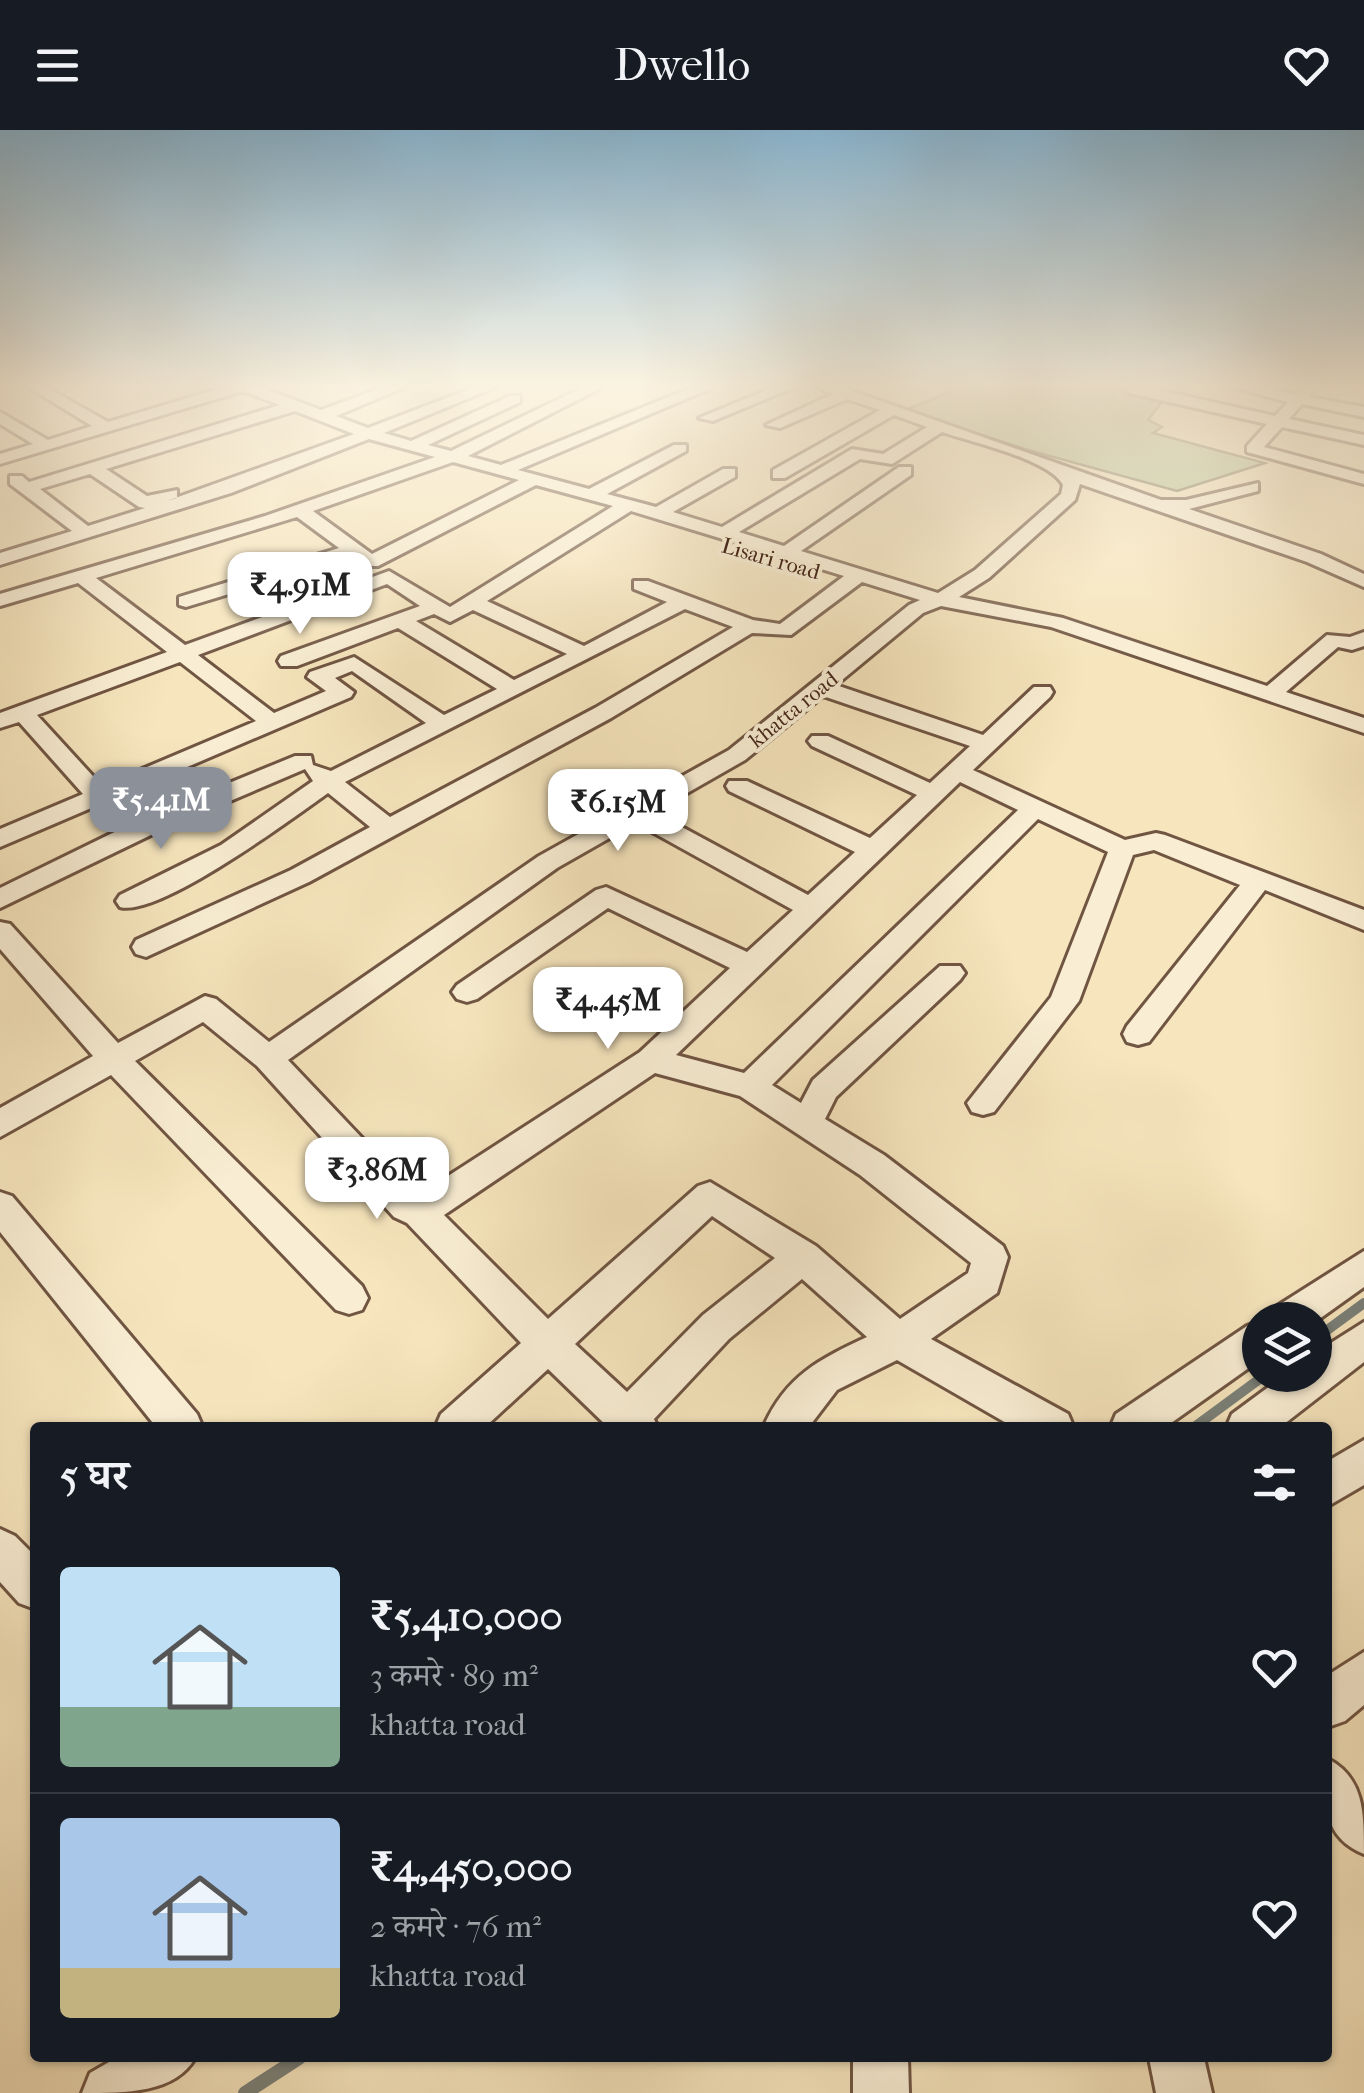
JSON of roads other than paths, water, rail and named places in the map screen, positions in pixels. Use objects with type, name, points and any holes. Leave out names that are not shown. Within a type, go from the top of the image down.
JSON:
[{"type":"street","points":[[13,479],[88,534]]},
{"type":"street","points":[[26,488],[57,479]]},
{"type":"street","points":[[108,479],[145,503],[212,482]]},
{"type":"street","points":[[0,559],[252,479]]},
{"type":"street","points":[[0,600],[299,510],[388,479]]},
{"type":"street","name":"Lisari road","points":[[527,479],[622,509],[658,513],[855,577]]},
{"type":"street","name":"Lisari road","points":[[529,479],[855,577],[1056,622],[1364,726]]},
{"type":"street","points":[[591,496],[623,479]]},
{"type":"street","points":[[658,513],[719,479]]},
{"type":"street","points":[[723,534],[816,479]]},
{"type":"street","points":[[784,554],[894,479]]},
{"type":"street","name":"khatta road","points":[[268,1058],[548,862],[737,755],[932,597],[985,576],[1069,496],[1072,485],[1069,479]]},
{"type":"street","points":[[1084,479],[1314,558],[1364,582]]},
{"type":"street","points":[[371,562],[532,480]]},
{"type":"street","points":[[1154,501],[1186,504],[1252,487]]},
{"type":"street","points":[[299,510],[389,577],[450,616],[622,509]]},
{"type":"street","points":[[0,533],[28,551]]},
{"type":"street","points":[[186,601],[354,550]]},
{"type":"street","points":[[82,576],[272,722]]},
{"type":"street","points":[[98,796],[11,717],[389,577]]},
{"type":"street","points":[[641,585],[749,626],[784,631],[855,577]]},
{"type":"street","points":[[130,902],[230,851],[329,781],[684,601]]},
{"type":"street","points":[[471,602],[527,624],[584,654]]},
{"type":"street","points":[[289,660],[435,606]]},
{"type":"street","points":[[398,620],[514,690]]},
{"type":"street","points":[[146,947],[300,876],[602,713],[749,626]]},
{"type":"street","points":[[1271,694],[1334,640],[1352,644],[1364,638]]},
{"type":"street","points":[[0,838],[343,692],[318,676],[354,663],[444,725]]},
{"type":"street","points":[[818,686],[987,744]]},
{"type":"street","points":[[419,1213],[651,1060],[1042,692]]},
{"type":"street","points":[[820,741],[934,794]]},
{"type":"street","points":[[0,899],[297,756],[387,828]]},
{"type":"street","points":[[957,772],[1122,849],[1156,841],[1257,882]]},
{"type":"street","points":[[738,786],[873,850]]},
{"type":"street","points":[[750,1087],[1034,808]]},
{"type":"street","points":[[635,812],[810,908]]},
{"type":"street","points":[[983,1103],[1064,1001],[1122,849]]},
{"type":"street","points":[[1138,1034],[1260,878],[1364,921]]},
{"type":"street","points":[[467,992],[606,896],[750,966]]},
{"type":"street","points":[[0,931],[114,1059],[349,1298]]},
{"type":"street","points":[[806,1125],[824,1089],[950,974]]},
{"type":"street","points":[[0,1124],[205,1007],[268,1058],[406,1207],[419,1213],[548,1344],[632,1422]]},
{"type":"street","points":[[651,1060],[750,1087],[872,1165],[990,1257],[984,1282],[898,1341],[823,1377],[789,1422]]},
{"type":"street","points":[[462,1422],[710,1196],[803,1256],[898,1341],[1043,1422]]},
{"type":"street","points":[[0,1206],[178,1422]]},
{"type":"street","points":[[634,1422],[716,1327],[803,1256]]},
{"type":"street","points":[[1313,1302],[1364,1267]]},
{"type":"street","points":[[1254,1422],[1364,1340]]},
{"type":"street","points":[[1139,1422],[1242,1350]]},
{"type":"street","points":[[1332,1483],[1364,1460]]},
{"type":"street","points":[[0,1551],[30,1582]]},
{"type":"street","points":[[1332,1701],[1364,1674]]},
{"type":"street","points":[[1332,1788],[1364,1828]]},
{"type":"street","points":[[110,2093],[160,2062]]},
{"type":"street","points":[[881,2062],[881,2093]]},
{"type":"street","points":[[1178,2062],[1184,2093]]},
{"type":"waterway","points":[[1332,1327],[1364,1303]]},
{"type":"waterway","points":[[1201,1422],[1242,1392]]},
{"type":"waterway","points":[[245,2093],[293,2062]]}]
